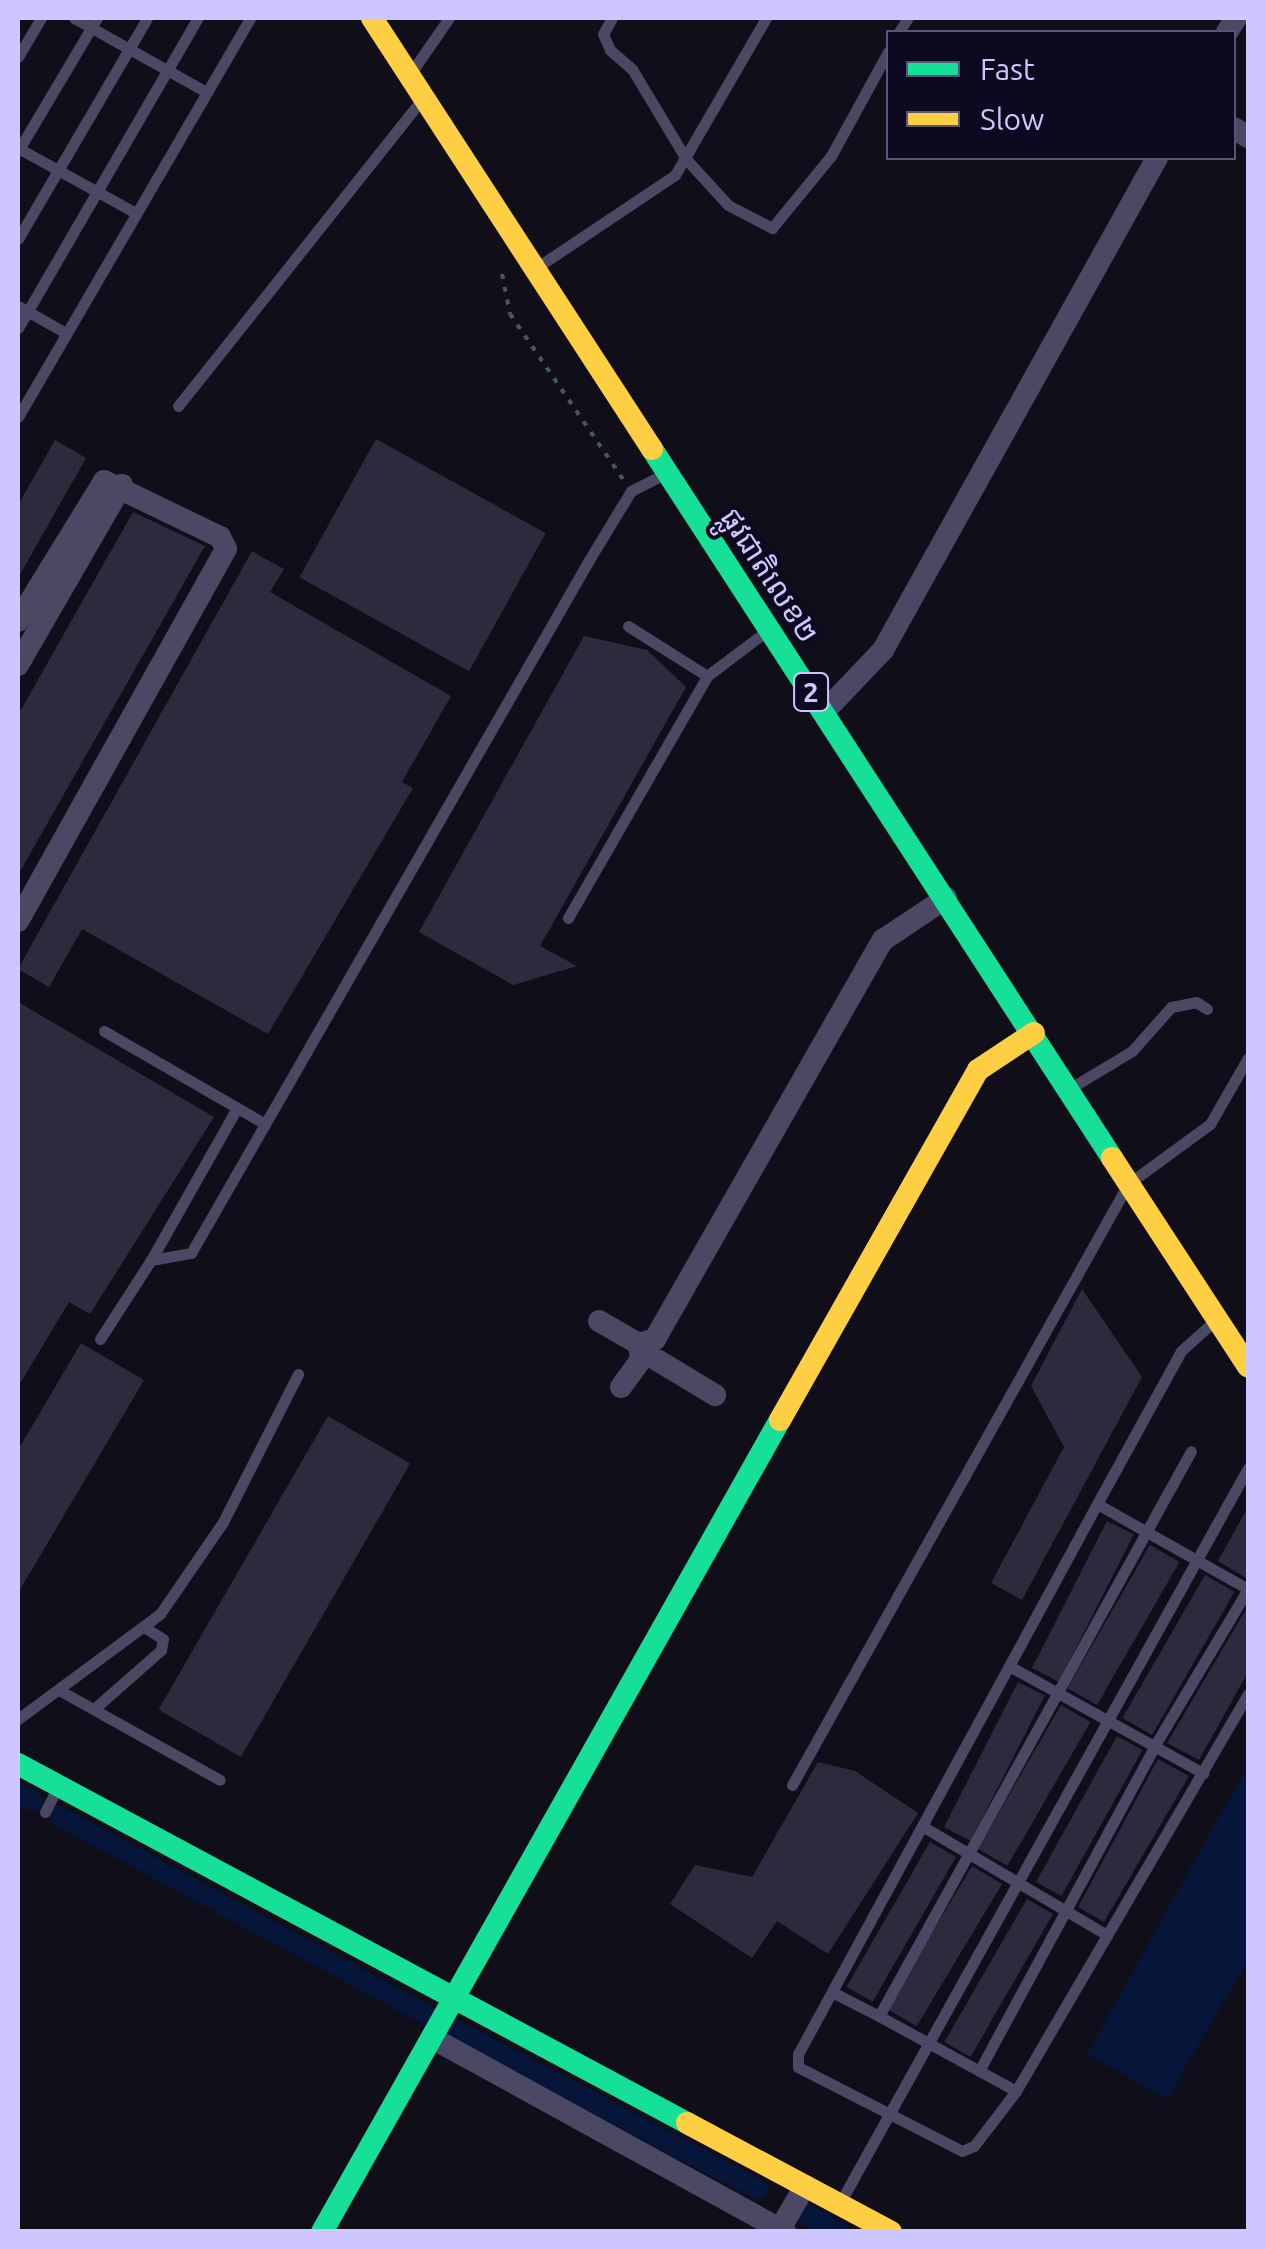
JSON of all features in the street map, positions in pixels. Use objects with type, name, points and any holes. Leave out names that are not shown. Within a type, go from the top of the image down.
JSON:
[{"type":"main road","name":"ផ្លូវជាតិលេខ២","points":[[372,18],[1248,1367]]},
{"type":"main road","points":[[322,2232],[978,1070],[1034,1033]]},
{"type":"main road","points":[[18,1764],[890,2232]]},
{"type":"street","points":[[824,712],[882,650],[1156,160]]},
{"type":"street","points":[[18,622],[93,492],[104,481],[122,485],[220,537],[223,564],[18,921]]},
{"type":"street","points":[[18,665],[122,485]]},
{"type":"street","points":[[620,1386],[648,1350],[883,940],[946,898]]},
{"type":"street","points":[[599,1321],[715,1395]]},
{"type":"street","points":[[434,2039],[783,2230],[805,2186]]},
{"type":"lane","points":[[18,57],[41,18]]},
{"type":"lane","points":[[74,18],[94,22],[128,48],[203,90]]},
{"type":"lane","points":[[18,238],[147,18]]},
{"type":"lane","points":[[18,328],[22,308],[97,191],[198,18]]},
{"type":"lane","points":[[18,418],[203,90],[250,18]]},
{"type":"lane","points":[[408,76],[449,18]]},
{"type":"lane","points":[[612,18],[603,34],[610,50],[632,69],[686,159],[728,205],[772,228],[832,156],[886,56]]},
{"type":"lane","points":[[534,270],[676,175],[766,18]]},
{"type":"lane","points":[[94,22],[18,149],[134,212]]},
{"type":"lane","points":[[178,406],[423,99]]},
{"type":"lane","points":[[22,308],[66,332]]},
{"type":"lane","points":[[151,1260],[191,1253],[631,491],[667,472]]},
{"type":"lane","points":[[628,626],[706,676]]},
{"type":"lane","points":[[568,918],[706,676],[770,629]]},
{"type":"lane","points":[[1070,1088],[1132,1050],[1171,1007],[1196,1002],[1207,1009]]},
{"type":"lane","points":[[104,1031],[266,1124]]},
{"type":"lane","points":[[792,1785],[1128,1184],[1210,1124],[1248,1058]]},
{"type":"lane","points":[[100,1340],[151,1260],[237,1108]]},
{"type":"lane","points":[[1218,1319],[1180,1351],[798,2054],[798,2068],[962,2152],[974,2146],[1016,2091],[1248,1694]]},
{"type":"lane","points":[[18,1719],[147,1630],[223,1522],[298,1374]]},
{"type":"lane","points":[[879,2016],[1191,1451]]},
{"type":"lane","points":[[838,2204],[1192,1558],[1248,1468]]},
{"type":"lane","points":[[979,2071],[1155,1745],[1248,1589],[1097,1504]]},
{"type":"lane","points":[[95,1708],[161,1650],[163,1639],[147,1630]]},
{"type":"lane","points":[[1009,1666],[1202,1773]]},
{"type":"lane","points":[[59,1690],[220,1780]]},
{"type":"lane","points":[[44,1812],[58,1786]]},
{"type":"lane","points":[[922,1826],[1107,1935]]},
{"type":"lane","points":[[832,1992],[1016,2091]]},
{"type":"path","points":[[501,268],[510,314],[631,491]]},
{"type":"water","points":[[1248,1765],[1248,1960],[1167,2099],[1087,2054]]},
{"type":"building","points":[[376,439],[546,533],[469,671],[299,577]]},
{"type":"building","points":[[55,440],[86,458],[18,578],[18,505]]},
{"type":"building","points":[[133,512],[205,546],[18,875],[18,715]]},
{"type":"building","points":[[252,551],[284,569],[270,592],[451,696],[402,782],[413,788],[268,1034],[82,929],[49,987],[18,969]]},
{"type":"building","points":[[584,636],[647,650],[686,687],[540,946],[577,966],[513,985],[419,932]]},
{"type":"building","points":[[18,1002],[214,1117],[90,1314],[69,1302],[18,1387]]},
{"type":"building","points":[[1082,1289],[1142,1377],[1022,1600],[991,1583],[1064,1447],[1031,1386]]},
{"type":"building","points":[[81,1343],[144,1380],[18,1593],[18,1450]]},
{"type":"building","points":[[328,1416],[410,1464],[241,1757],[158,1710]]},
{"type":"building","points":[[1248,1507],[1248,1579],[1218,1561]]},
{"type":"building","points":[[1107,1521],[1134,1535],[1059,1682],[1032,1668]]},
{"type":"building","points":[[1150,1545],[1179,1562],[1097,1705],[1068,1688]]},
{"type":"building","points":[[1205,1575],[1234,1592],[1152,1735],[1122,1718]]},
{"type":"building","points":[[1248,1606],[1248,1672],[1199,1760],[1167,1743]]},
{"type":"building","points":[[1018,1682],[1045,1696],[971,1841],[944,1827]]},
{"type":"building","points":[[1061,1705],[1090,1722],[1007,1866],[978,1849]]},
{"type":"building","points":[[1117,1736],[1142,1750],[1061,1896],[1036,1882]]},
{"type":"building","points":[[1158,1759],[1189,1776],[1104,1922],[1078,1907]]},
{"type":"building","points":[[818,1762],[855,1771],[918,1813],[828,1954],[777,1921],[752,1958],[670,1904],[695,1865],[752,1877]]},
{"type":"building","points":[[930,1842],[956,1857],[872,2002],[846,1987]]},
{"type":"building","points":[[972,1866],[1002,1884],[917,2026],[887,2008]]},
{"type":"building","points":[[1027,1899],[1053,1914],[970,2057],[945,2042]]},
{"type":"waterway","points":[[18,1793],[33,1801]]},
{"type":"waterway","points":[[59,1816],[429,2016]]},
{"type":"waterway","points":[[456,2030],[758,2189]]},
{"type":"waterway","points":[[806,2214],[839,2232]]},
{"type":"traffic: fast","points":[[652,449],[1112,1158]]},
{"type":"traffic: fast","points":[[322,2232],[780,1420]]},
{"type":"traffic: fast","points":[[18,1764],[687,2123]]},
{"type":"traffic: slow","points":[[372,18],[652,449]]},
{"type":"traffic: slow","points":[[780,1420],[978,1070],[1034,1033]]},
{"type":"traffic: slow","points":[[1112,1158],[1248,1367]]},
{"type":"traffic: slow","points":[[687,2123],[891,2232]]}]
